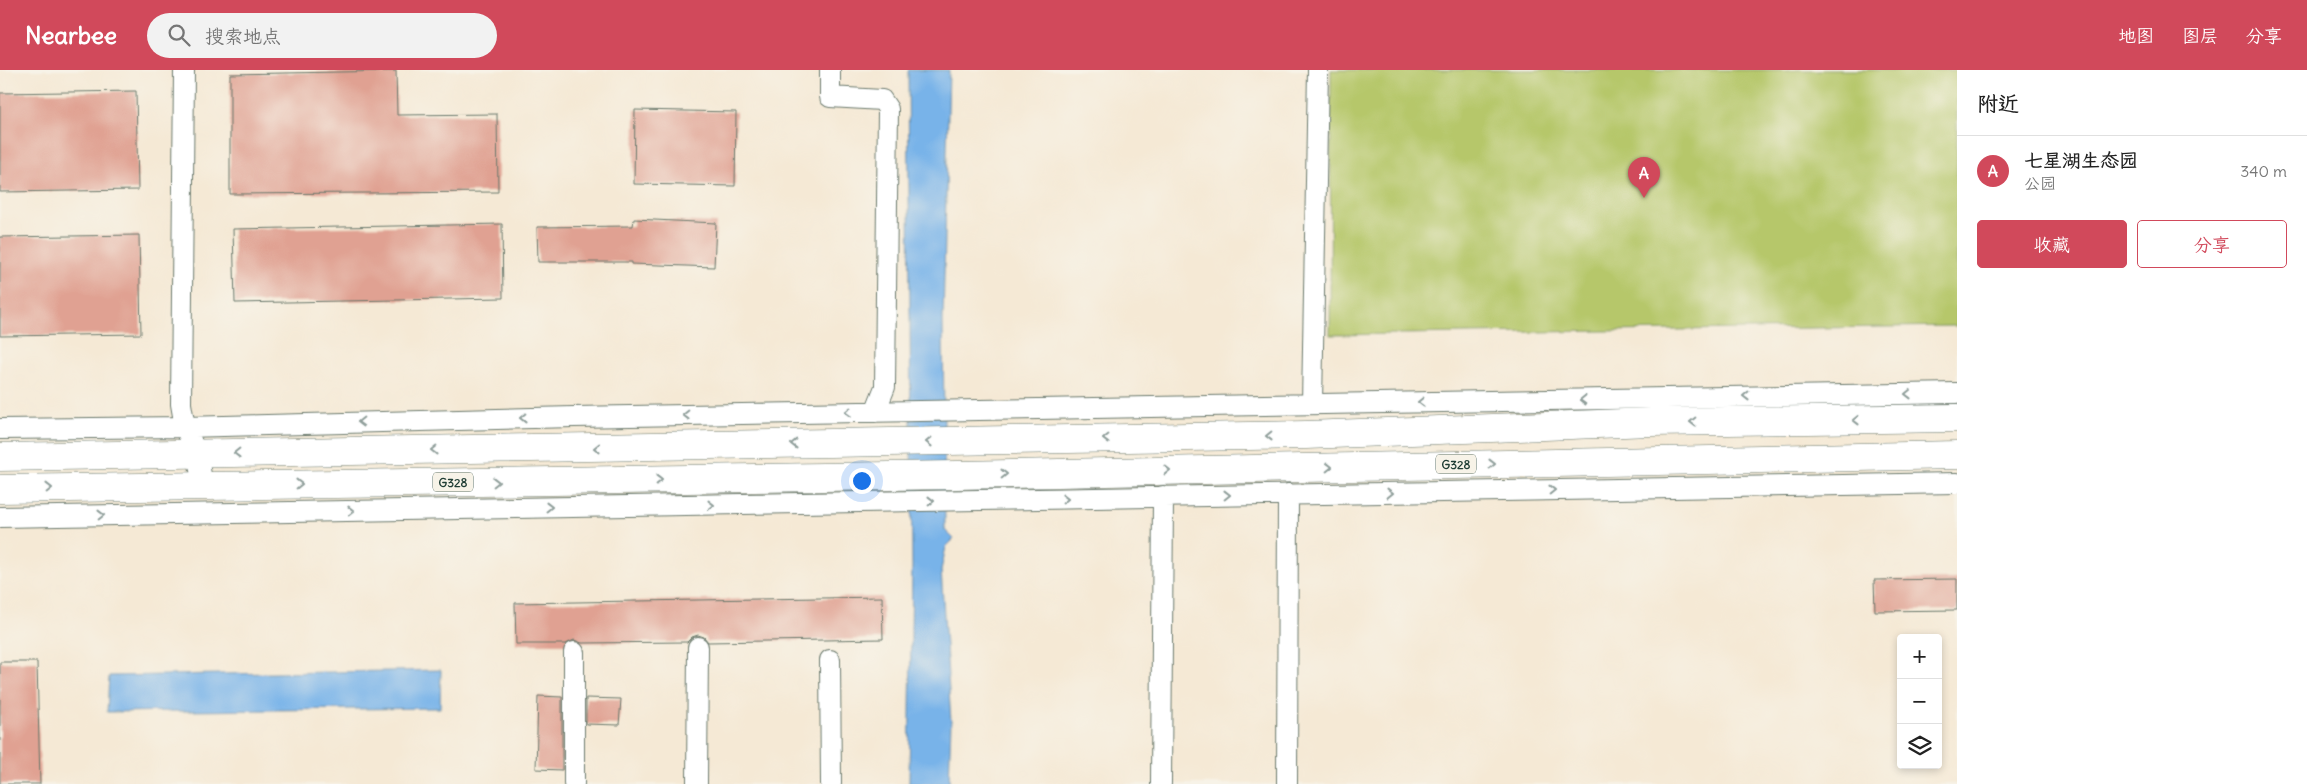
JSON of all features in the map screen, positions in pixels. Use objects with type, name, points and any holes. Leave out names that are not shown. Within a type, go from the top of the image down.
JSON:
[{"type":"highway","points":[[0,457],[1306,435],[1651,422],[1957,418]]},
{"type":"highway","name":"G328","points":[[0,489],[956,475],[1957,454]]},
{"type":"street","points":[[184,70],[181,404],[185,427],[197,454],[202,485]]},
{"type":"street","points":[[830,70],[830,97],[882,100],[888,109],[885,387],[875,412]]},
{"type":"street","points":[[1312,404],[1318,70]]},
{"type":"street","points":[[0,429],[1957,393]]},
{"type":"street","points":[[0,517],[1957,483]]},
{"type":"street","points":[[272,484],[272,512]]},
{"type":"street","points":[[1287,784],[1288,494]]},
{"type":"street","points":[[1161,784],[1163,496]]},
{"type":"street","points":[[697,784],[698,647]]},
{"type":"street","points":[[574,652],[574,784]]},
{"type":"street","points":[[830,660],[831,784]]},
{"type":"green space","points":[[1331,70],[1957,70],[1957,326],[1330,335]]},
{"type":"water","points":[[908,70],[949,70],[943,320],[945,530],[954,539],[946,547],[941,570],[951,721],[949,784],[909,784],[912,565]]},
{"type":"water","points":[[441,670],[440,708],[107,712],[109,676]]},
{"type":"building","points":[[396,71],[397,115],[497,114],[498,192],[230,194],[230,74]]},
{"type":"building","points":[[136,91],[138,190],[0,192],[0,93]]},
{"type":"building","points":[[635,110],[736,112],[735,186],[634,184]]},
{"type":"building","points":[[634,219],[716,223],[714,267],[632,264],[632,262],[538,262],[537,227],[633,226]]},
{"type":"building","points":[[502,224],[503,298],[235,303],[233,229]]},
{"type":"building","points":[[139,235],[141,334],[0,336],[0,237]]},
{"type":"building","points":[[1957,579],[1957,610],[1875,611],[1874,580]]},
{"type":"building","points":[[882,597],[883,639],[708,642],[704,637],[698,635],[692,637],[687,642],[582,643],[574,640],[566,644],[516,644],[515,603]]},
{"type":"building","points":[[0,662],[37,662],[40,784],[0,784]]},
{"type":"building","points":[[538,696],[562,697],[562,770],[536,769]]},
{"type":"building","points":[[586,698],[621,699],[619,725],[586,724]]},
{"type":"place","name":"七星湖生态园","points":[[1644,198]]}]
